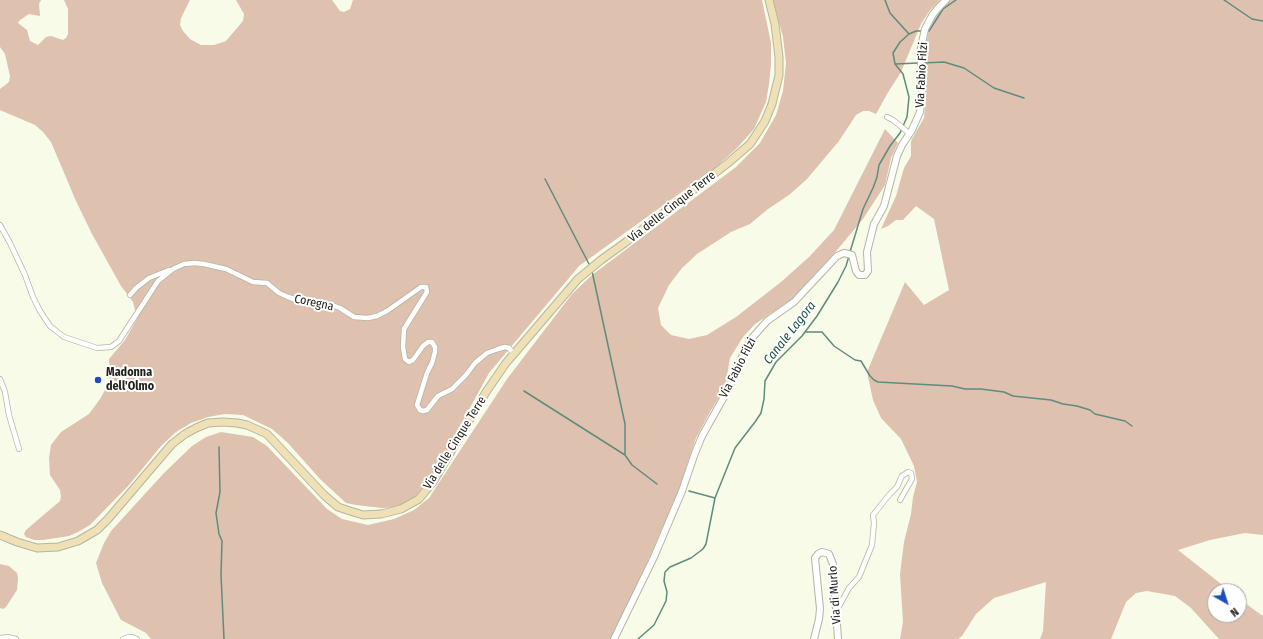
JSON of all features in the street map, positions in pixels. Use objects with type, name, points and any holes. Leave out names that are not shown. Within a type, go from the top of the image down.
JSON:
[{"type":"main road","name":"Via delle Cinque Terre","points":[[0,535],[37,548],[58,547],[78,541],[97,530],[108,519],[172,444],[185,434],[208,423],[237,423],[247,425],[267,434],[324,495],[338,507],[356,513],[372,515],[401,509],[419,499],[433,482],[486,392],[513,353],[578,280],[728,163],[750,144],[765,121],[772,104],[779,76],[779,57],[775,24],[769,0]]},
{"type":"street","name":"Via Fabio Filzi","points":[[614,639],[654,557],[682,491],[702,436],[729,388],[745,350],[752,338],[767,321],[794,302],[820,275],[831,261],[840,254],[852,255],[858,274],[861,276],[868,272],[867,252],[874,224],[884,206],[897,156],[907,132],[919,116],[921,108],[923,83],[920,52],[925,29],[933,14],[946,0]]},
{"type":"street","points":[[887,117],[907,132]]},
{"type":"street","name":"Coregna","points":[[0,225],[25,275],[33,297],[50,326],[64,337],[98,348],[111,347],[119,341],[158,281],[173,269],[184,264],[194,263],[214,266],[253,282],[269,283],[280,293],[288,297],[297,300],[329,304],[340,308],[354,317],[368,318],[377,316],[387,311],[421,287],[425,287],[427,292],[404,330],[403,347],[405,359],[410,362],[428,342],[432,342],[435,347],[434,357],[427,374],[418,406],[420,410],[423,411],[426,410],[438,396],[452,389],[466,375],[475,362],[487,353],[506,347],[513,353]]},
{"type":"street","points":[[130,295],[136,288],[149,278],[173,269]]},
{"type":"street","points":[[0,379],[5,392],[9,415],[19,449]]},
{"type":"street","points":[[836,612],[849,588],[859,577],[872,545],[874,523],[873,515],[897,487],[902,476],[908,472],[912,473],[912,479],[900,500]]},
{"type":"street","name":"Via di Murlo","points":[[814,639],[820,609],[815,558],[822,552],[827,553],[832,560],[838,639]]},
{"type":"street","points":[[123,639],[132,636],[137,639]]},
{"type":"street","points":[[0,638],[16,639]]},
{"type":"shaded area","points":[[0,0],[41,0],[39,4],[40,16],[29,14],[18,23],[27,30],[30,41],[38,45],[46,37],[51,36],[63,40],[66,38],[68,34],[68,9],[64,0],[190,0],[181,18],[180,25],[183,31],[190,39],[201,45],[214,45],[226,41],[243,21],[244,14],[236,0],[332,0],[340,11],[344,12],[350,9],[353,0],[762,0],[771,43],[771,65],[766,102],[754,129],[738,147],[715,168],[579,266],[489,373],[433,475],[416,496],[407,503],[394,507],[382,508],[346,503],[320,479],[288,443],[272,429],[243,415],[225,414],[208,417],[191,423],[176,432],[161,446],[129,485],[90,525],[69,536],[34,540],[26,537],[24,534],[26,530],[60,501],[61,497],[60,490],[50,475],[49,458],[51,445],[61,432],[89,414],[100,399],[109,383],[109,359],[125,340],[137,319],[133,302],[121,286],[92,234],[51,142],[35,125],[0,110],[0,89],[9,82],[10,76],[5,54],[0,47]]},
{"type":"shaded area","points":[[773,0],[940,0],[930,10],[921,24],[901,72],[876,114],[869,111],[863,111],[856,115],[839,141],[807,179],[789,195],[768,209],[750,224],[731,232],[697,254],[682,268],[669,285],[658,308],[661,325],[671,335],[689,339],[707,335],[736,317],[781,282],[809,257],[834,230],[885,129],[898,143],[891,158],[885,185],[863,219],[791,300],[755,324],[743,337],[730,358],[725,387],[696,438],[677,494],[615,632],[610,639],[151,639],[146,633],[121,620],[102,583],[96,563],[104,543],[111,531],[164,473],[192,446],[206,437],[221,432],[253,437],[267,446],[327,509],[342,519],[368,525],[394,519],[414,510],[429,498],[507,379],[572,294],[592,275],[736,167],[760,143],[776,115],[783,91],[786,63],[783,37]]},
{"type":"shaded area","points":[[951,0],[1263,0],[1263,535],[1245,533],[1210,540],[1178,550],[1220,583],[1207,583],[1207,623],[1247,623],[1247,604],[1263,616],[1263,639],[1219,639],[1191,608],[1175,596],[1147,591],[1136,593],[1126,602],[1111,639],[1040,639],[1043,631],[1046,582],[994,598],[976,614],[962,636],[958,639],[900,639],[903,622],[900,574],[904,542],[917,482],[914,466],[901,439],[881,418],[873,400],[867,372],[905,282],[924,305],[949,290],[934,219],[916,206],[903,220],[896,220],[881,229],[896,196],[904,168],[911,156],[911,141],[924,118],[927,80],[925,56],[928,32],[943,7]]},
{"type":"shaded area","points":[[0,564],[9,566],[17,573],[18,578],[17,590],[6,607],[3,609],[0,608]]},
{"type":"waterway","points":[[885,0],[890,13],[909,34]]},
{"type":"waterway","name":"Canale Lagora","points":[[927,31],[929,31],[943,9],[956,0]]},
{"type":"waterway","points":[[1224,0],[1252,19],[1263,21]]},
{"type":"waterway","name":"Canale Lagora","points":[[850,252],[863,209],[877,177],[879,165],[890,146],[900,133],[907,117],[909,97],[903,74],[895,64],[893,53],[900,42],[909,34],[916,31],[923,31]]},
{"type":"waterway","points":[[922,63],[944,62],[964,68],[994,88],[1024,98]]},
{"type":"waterway","points":[[895,64],[918,63]]},
{"type":"waterway","points":[[545,179],[589,264]]},
{"type":"waterway","name":"Canale Lagora","points":[[638,639],[654,625],[666,601],[667,592],[664,581],[665,572],[670,567],[691,558],[703,549],[706,544],[715,498],[735,448],[761,413],[764,399],[765,381],[776,362],[802,336],[817,316],[838,282],[849,256]]},
{"type":"waterway","points":[[592,271],[625,424],[625,455]]},
{"type":"waterway","points":[[805,332],[822,332],[834,346],[855,360],[861,361],[870,376],[878,382],[981,389],[1004,392],[1013,396],[1051,400],[1090,410],[1095,414],[1125,421],[1132,426]]},
{"type":"waterway","points":[[524,391],[625,455],[632,465],[657,484]]},
{"type":"waterway","points":[[219,447],[220,492],[216,513],[219,534],[222,541],[221,575],[224,639]]},
{"type":"waterway","points":[[689,491],[715,498]]},
{"type":"place","name":"Madonna dell'Olmo","points":[[98,380]]}]
